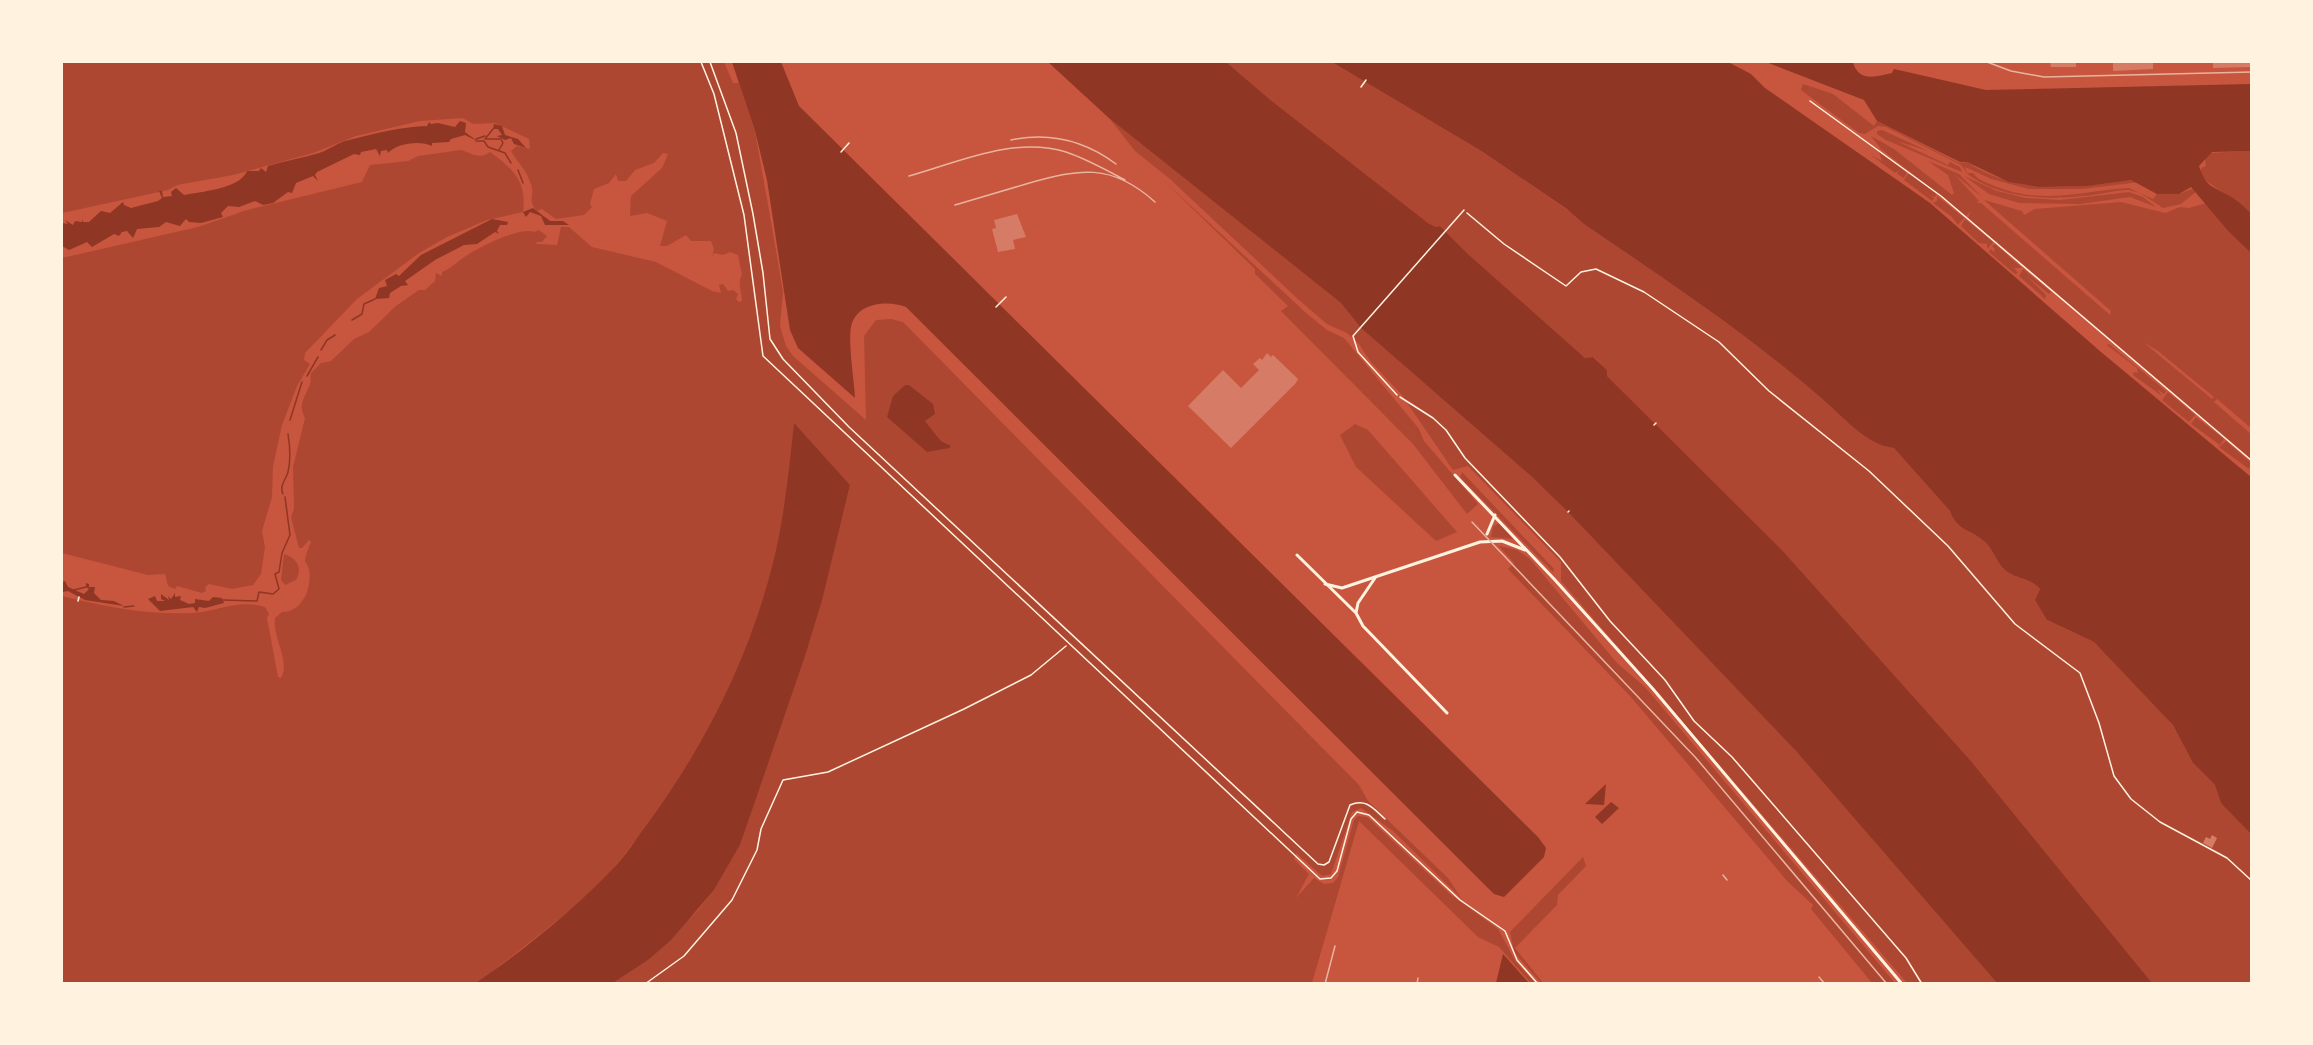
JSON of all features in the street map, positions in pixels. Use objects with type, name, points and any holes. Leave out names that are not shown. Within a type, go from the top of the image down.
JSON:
[{"type":"street","points":[[1455,475],[1495,515],[1653,689],[1902,984]]},
{"type":"street","points":[[1487,534],[1495,515]]},
{"type":"street","points":[[1324,584],[1342,588],[1480,542],[1494,541],[1514,544],[1529,552]]},
{"type":"street","points":[[1297,555],[1356,613],[1363,626],[1447,713]]},
{"type":"street","points":[[1356,613],[1358,603],[1376,577]]},
{"type":"lane","points":[[701,62],[714,94],[744,215],[763,356],[1320,879],[1331,878],[1337,871],[1351,819],[1357,812],[1362,811],[1388,832],[1460,900],[1505,931],[1517,960],[1538,984]]},
{"type":"lane","points":[[1809,101],[1941,196],[2252,461]]},
{"type":"lane","points":[[1397,395],[1358,352],[1353,336],[1464,210]]},
{"type":"lane","points":[[1487,534],[1494,541]]},
{"type":"path","points":[[710,62],[736,133],[764,273],[770,339],[776,351],[849,427],[1318,864],[1324,866]]},
{"type":"path","points":[[1361,87],[1366,80]]},
{"type":"path","points":[[841,152],[849,143]]},
{"type":"path","points":[[1464,210],[1504,244],[1566,286],[1581,272],[1596,269],[1644,292],[1719,342],[1769,391],[1869,471],[1922,519],[2016,624],[2080,673],[2099,723],[2114,776],[2131,799],[2160,822],[2228,858],[2252,881]]},
{"type":"path","points":[[996,308],[1006,297]]},
{"type":"path","points":[[1397,395],[1433,418],[1446,430],[1465,458],[1560,557],[1610,621],[1665,680],[1694,720],[1732,758],[1906,957],[1922,984]]},
{"type":"path","points":[[78,601],[79,597]]},
{"type":"path","points":[[645,984],[684,956],[732,900],[757,850],[765,819],[783,780],[828,772],[964,709],[1031,675],[1069,643]]},
{"type":"shaded area","points":[[62,62],[724,62],[733,83],[739,83],[755,132],[783,292],[780,326],[786,346],[793,356],[866,420],[864,336],[876,320],[891,319],[903,322],[1359,785],[1368,801],[1448,878],[1461,898],[1393,831],[1361,808],[1352,812],[1331,874],[1322,876],[1296,853],[1294,859],[1309,874],[1296,898],[1314,878],[1324,884],[1333,883],[1338,877],[1354,820],[1358,816],[1367,817],[1450,894],[1498,929],[1516,962],[1535,983],[1531,983],[1499,947],[1478,937],[1359,821],[1312,983],[613,983],[648,960],[698,910],[714,890],[740,845],[823,597],[850,485],[794,424],[784,509],[768,581],[738,667],[697,749],[647,826],[605,877],[555,922],[476,984],[62,983],[62,596],[110,607],[160,613],[203,612],[245,604],[265,607],[269,614],[267,618],[278,677],[281,678],[284,665],[276,633],[275,618],[282,612],[296,608],[301,603],[309,584],[309,569],[305,560],[311,542],[309,540],[302,548],[299,548],[291,517],[294,509],[293,467],[305,418],[302,408],[303,400],[310,384],[311,373],[321,363],[331,361],[354,339],[369,332],[396,306],[419,290],[425,290],[435,281],[436,273],[442,276],[442,272],[466,256],[502,238],[520,232],[539,230],[547,236],[542,242],[536,242],[537,244],[557,245],[561,227],[569,227],[592,247],[656,262],[712,291],[721,293],[719,285],[723,284],[728,291],[733,290],[738,294],[736,299],[739,302],[742,301],[740,284],[742,275],[738,255],[730,252],[723,255],[714,253],[712,257],[714,249],[711,241],[691,241],[686,235],[667,246],[660,246],[667,221],[647,213],[630,216],[631,196],[662,168],[668,154],[663,153],[654,163],[635,170],[626,181],[618,181],[616,174],[609,183],[594,189],[590,204],[592,207],[584,215],[556,219],[542,209],[537,211],[534,207],[529,178],[511,151],[517,146],[530,149],[529,139],[495,123],[473,124],[463,118],[420,121],[356,136],[313,153],[233,175],[177,185],[168,190],[62,213]],"holes":[[[905,385],[920,396],[925,421],[941,441],[951,446],[887,417]]]},
{"type":"shaded area","points":[[732,62],[781,62],[799,106],[1538,837],[1546,848],[1544,857],[1504,897],[1494,894],[906,307],[891,304],[874,305],[859,312],[854,319],[850,342],[855,398],[798,348],[790,330],[767,180],[755,131]]},
{"type":"shaded area","points":[[1048,62],[1226,62],[1273,102],[1428,223],[1436,227],[1440,226],[1469,255],[1585,358],[1593,357],[1607,370],[1607,376],[1782,550],[1970,760],[2152,983],[1997,983],[1796,751],[1531,476],[1361,328],[1341,303],[1110,119]]},
{"type":"shaded area","points":[[1226,62],[1332,62],[1483,152],[1735,324],[1735,327],[1886,447],[1894,448],[1950,511],[1953,518],[1988,546],[2006,571],[2033,583],[2040,589],[2035,600],[2048,621],[2094,642],[2161,711],[2173,725],[2193,763],[2215,785],[2222,803],[2251,834],[2251,983],[2152,983],[1970,760],[1782,550],[1607,376],[1607,370],[1594,357],[1585,358],[1469,255],[1440,226],[1436,227],[1428,223],[1273,102]]},
{"type":"shaded area","points":[[1332,62],[1728,62],[1751,74],[1765,88],[1930,203],[2101,352],[2251,477],[2251,834],[2221,803],[2215,785],[2193,763],[2173,725],[2094,642],[2047,620],[2035,600],[2040,589],[2033,583],[2006,571],[1980,538],[1956,522],[1950,511],[1894,448],[1866,437],[1798,378],[1739,332],[1584,224],[1567,209],[1483,152]]},
{"type":"shaded area","points":[[1766,62],[1853,62],[1859,73],[1868,77],[1892,73],[1894,69],[1986,90],[2251,84],[2251,151],[2212,152],[2199,166],[2204,178],[2212,187],[2234,199],[2251,213],[2251,253],[2229,232],[2191,187],[2179,194],[2157,194],[2131,180],[2087,186],[2040,187],[2009,182],[1967,162],[1960,162],[1877,121],[1864,100]]},
{"type":"shaded area","points":[[1803,84],[1833,94],[1874,126],[1877,121],[1959,163],[1967,162],[1999,178],[2015,183],[2067,187],[2126,180],[2140,182],[2082,189],[2029,189],[1991,179],[1965,167],[1967,173],[1961,165],[1886,127],[1878,126],[1865,134],[1859,133],[1801,90]]},
{"type":"shaded area","points":[[1110,119],[1341,303],[1361,328],[1531,476],[1568,512],[1796,751],[1997,983],[1907,983],[1561,581],[1561,562],[1468,466],[1453,470],[1401,394],[1370,361],[1359,344],[1347,333],[1327,324],[1299,300],[1170,179],[1135,151]]},
{"type":"shaded area","points":[[460,121],[466,123],[465,132],[477,141],[465,135],[451,139],[449,142],[432,143],[432,146],[421,143],[403,145],[388,153],[387,150],[381,151],[380,156],[376,149],[361,152],[360,155],[354,154],[317,172],[315,175],[318,181],[313,176],[296,183],[292,193],[288,192],[273,203],[263,205],[255,201],[239,207],[228,206],[221,213],[223,217],[201,223],[189,222],[186,219],[180,226],[166,222],[159,227],[137,229],[133,238],[127,231],[122,232],[119,236],[114,234],[92,247],[87,242],[69,250],[62,246],[62,223],[68,224],[65,220],[73,225],[75,221],[82,222],[82,219],[83,222],[89,222],[101,211],[110,213],[123,202],[131,208],[158,201],[162,198],[159,191],[162,191],[163,197],[172,196],[171,192],[176,188],[184,195],[218,189],[236,182],[247,171],[259,171],[261,168],[266,172],[268,166],[319,153],[345,141],[388,131],[427,126],[429,122],[455,127]]},
{"type":"shaded area","points":[[494,124],[502,126],[505,135],[518,139],[526,148],[514,144],[511,138],[505,140],[497,136],[502,135],[498,129],[493,129]]},
{"type":"shaded area","points":[[1882,130],[1928,151],[1897,141],[1901,143],[1948,165],[1950,162],[1960,167],[1962,172],[1886,140],[1877,134],[1877,131]]},
{"type":"shaded area","points":[[1871,136],[1894,149],[1952,195],[1954,193],[1948,175],[1928,161],[1959,174],[1982,197],[1954,174],[1979,201],[1977,203],[1981,203],[2110,315],[2111,311],[1984,200],[2022,211],[2024,215],[2035,209],[2121,202],[2165,213],[2180,207],[2189,208],[2207,203],[2229,232],[2251,253],[2251,428],[2217,399],[2214,402],[2251,434],[2251,459],[1968,218],[1971,211],[1966,216],[1881,149]],"holes":[[[2143,342],[2158,351],[2214,397],[2212,399]]]},
{"type":"shaded area","points":[[461,150],[479,156],[490,152],[512,170],[523,192],[523,212],[487,220],[447,237],[419,253],[357,299],[305,353],[304,360],[310,364],[297,386],[282,425],[273,466],[272,497],[262,531],[265,547],[261,574],[253,585],[232,589],[209,584],[205,587],[206,591],[202,593],[177,586],[175,589],[168,586],[165,574],[148,575],[62,553],[62,258],[198,227],[247,210],[362,182],[370,165],[408,161],[418,156]]},
{"type":"shaded area","points":[[2250,151],[2251,213],[2201,177],[2201,168],[2206,166],[2205,158],[2210,153]]},
{"type":"shaded area","points":[[1879,152],[1907,172],[1904,178],[1897,174],[1899,171],[1895,173],[1871,155],[1882,161]]},
{"type":"shaded area","points":[[1909,173],[1936,194],[1935,197],[1930,195],[1934,198],[1932,201],[1904,180]]},
{"type":"shaded area","points":[[1967,173],[1973,173],[1992,185],[2027,195],[2060,196],[2129,188],[2140,193],[2123,190],[2054,198],[2024,196],[1982,183]]},
{"type":"shaded area","points":[[1964,176],[1997,191],[2026,198],[2060,200],[2129,192],[2143,197],[2156,207],[2130,197],[2080,204],[2019,203],[1989,194]]},
{"type":"shaded area","points":[[1161,178],[1306,313],[1327,330],[1344,338],[1419,429],[1424,441],[1478,504],[1467,514],[1413,444],[1281,311],[1288,306],[1255,274],[1255,269]]},
{"type":"shaded area","points":[[2192,189],[2196,192],[2181,204],[2163,208],[2140,193],[2153,199],[2157,194],[2179,194]]},
{"type":"shaded area","points":[[1937,196],[1964,218],[1958,225],[1952,217],[1933,203],[1937,201]]},
{"type":"shaded area","points":[[533,208],[550,221],[563,221],[569,225],[545,225],[541,216],[530,212],[526,217],[523,212]]},
{"type":"shaded area","points":[[492,219],[508,222],[507,225],[500,225],[497,231],[499,234],[495,232],[477,244],[464,245],[435,260],[405,281],[408,285],[401,286],[390,293],[389,298],[375,299],[379,288],[387,286],[385,280],[396,274],[399,276],[421,255]]},
{"type":"shaded area","points":[[1965,219],[1993,242],[1987,249],[1987,244],[1979,243],[1961,226]]},
{"type":"shaded area","points":[[1995,244],[2022,268],[2014,268],[2018,273],[2015,274],[1989,252],[1990,249],[1994,252],[1995,249],[1992,246]]},
{"type":"shaded area","points":[[2023,269],[2051,292],[2049,294],[2027,276],[2046,295],[2045,299],[2019,276]]},
{"type":"shaded area","points":[[2109,344],[2166,391],[2164,394],[2157,389],[2162,396],[2133,375],[2134,372],[2138,373],[2137,368],[2107,345]]},
{"type":"shaded area","points":[[905,385],[909,385],[933,404],[935,414],[925,421],[941,441],[951,446],[949,448],[927,452],[887,417],[893,396]]},
{"type":"shaded area","points":[[2168,392],[2195,415],[2189,422],[2162,400]]},
{"type":"shaded area","points":[[2196,417],[2224,439],[2220,445],[2191,424]]},
{"type":"shaded area","points":[[794,423],[850,485],[823,597],[805,656],[740,845],[714,890],[671,940],[648,960],[613,983],[476,983],[550,927],[603,879],[630,848],[692,757],[729,687],[745,650],[770,574],[786,494]]},
{"type":"shaded area","points":[[1355,424],[1368,430],[1457,532],[1436,541],[1356,467],[1340,435]]},
{"type":"shaded area","points":[[2226,441],[2251,463],[2249,469],[2219,447]]},
{"type":"shaded area","points":[[1462,472],[1554,569],[1553,572],[1460,477]]},
{"type":"shaded area","points":[[1499,523],[1513,539],[1491,537],[1493,527]]},
{"type":"shaded area","points":[[1499,546],[1517,550],[1530,559],[1617,663],[1645,687],[1895,983],[1872,983],[1811,909],[1813,905],[1788,882],[1630,696],[1508,569],[1514,563]]},
{"type":"shaded area","points":[[284,554],[295,561],[299,568],[296,580],[285,585],[281,580]]},
{"type":"shaded area","points":[[65,581],[68,587],[84,594],[89,589],[86,583],[89,584],[89,587],[95,587],[94,593],[101,600],[114,601],[124,606],[85,600],[68,591],[62,592],[62,582]]},
{"type":"shaded area","points":[[175,593],[175,597],[181,596],[180,600],[189,604],[195,603],[195,599],[209,601],[213,597],[222,598],[224,603],[205,608],[199,607],[197,612],[193,607],[160,611],[148,599],[155,596],[157,601],[165,601],[161,599],[161,594],[169,600],[168,596],[171,599]]},
{"type":"shaded area","points":[[1606,784],[1604,805],[1585,804]]},
{"type":"shaded area","points":[[1611,802],[1619,808],[1602,824],[1595,817]]},
{"type":"shaded area","points":[[1583,857],[1586,866],[1558,895],[1557,905],[1515,948],[1543,983],[1541,983],[1514,952],[1510,932]]},
{"type":"shaded area","points":[[1503,954],[1529,983],[1496,983]]},
{"type":"building","points":[[2050,62],[2076,62],[2076,67],[2051,67]]},
{"type":"building","points":[[2113,62],[2153,62],[2153,69],[2113,71]]},
{"type":"building","points":[[2213,62],[2252,62],[2252,67],[2213,68]]},
{"type":"building","points":[[1017,214],[1026,237],[1013,240],[1015,249],[998,252],[992,229],[996,228],[994,220]]},
{"type":"building","points":[[1267,353],[1271,357],[1273,355],[1298,379],[1231,448],[1188,406],[1223,370],[1241,388],[1259,370],[1253,364],[1260,358],[1262,360]]},
{"type":"building","points":[[2212,835],[2217,838],[2212,848],[2203,843],[2206,837],[2210,839]]},
{"type":"waterway","points":[[485,139],[493,129]]},
{"type":"waterway","points":[[476,139],[485,136]]},
{"type":"waterway","points":[[486,139],[501,139],[503,143],[499,150]]},
{"type":"waterway","points":[[476,141],[484,141],[488,147],[505,153],[511,163]]},
{"type":"waterway","points":[[518,170],[523,183]]},
{"type":"waterway","points":[[352,320],[362,314],[364,304],[375,299]]},
{"type":"waterway","points":[[321,350],[327,340],[335,335]]},
{"type":"waterway","points":[[307,376],[318,357]]},
{"type":"waterway","points":[[290,420],[302,382]]},
{"type":"waterway","points":[[283,494],[282,485],[290,462],[288,434]]},
{"type":"waterway","points":[[223,600],[257,601],[259,592],[273,594],[279,589],[275,574],[279,572],[282,553],[290,535],[285,497]]},
{"type":"waterway","points":[[74,590],[86,587]]},
{"type":"waterway","points":[[124,607],[134,606]]},
{"type":"railway","points":[[1987,62],[2011,71],[2044,77],[2252,72]]},
{"type":"railway","points":[[1011,140],[1039,137],[1066,140],[1092,149],[1116,164]]},
{"type":"railway","points":[[909,176],[987,153],[1027,147],[1066,152],[1125,180]]},
{"type":"railway","points":[[955,205],[1045,179],[1094,172],[1124,180],[1155,202]]},
{"type":"railway","points":[[1472,522],[1696,758],[1887,984]]},
{"type":"railway","points":[[1723,875],[1727,880]]},
{"type":"railway","points":[[1325,984],[1335,946]]},
{"type":"railway","points":[[1819,977],[1825,984]]},
{"type":"railway","points":[[1417,984],[1418,978]]}]
